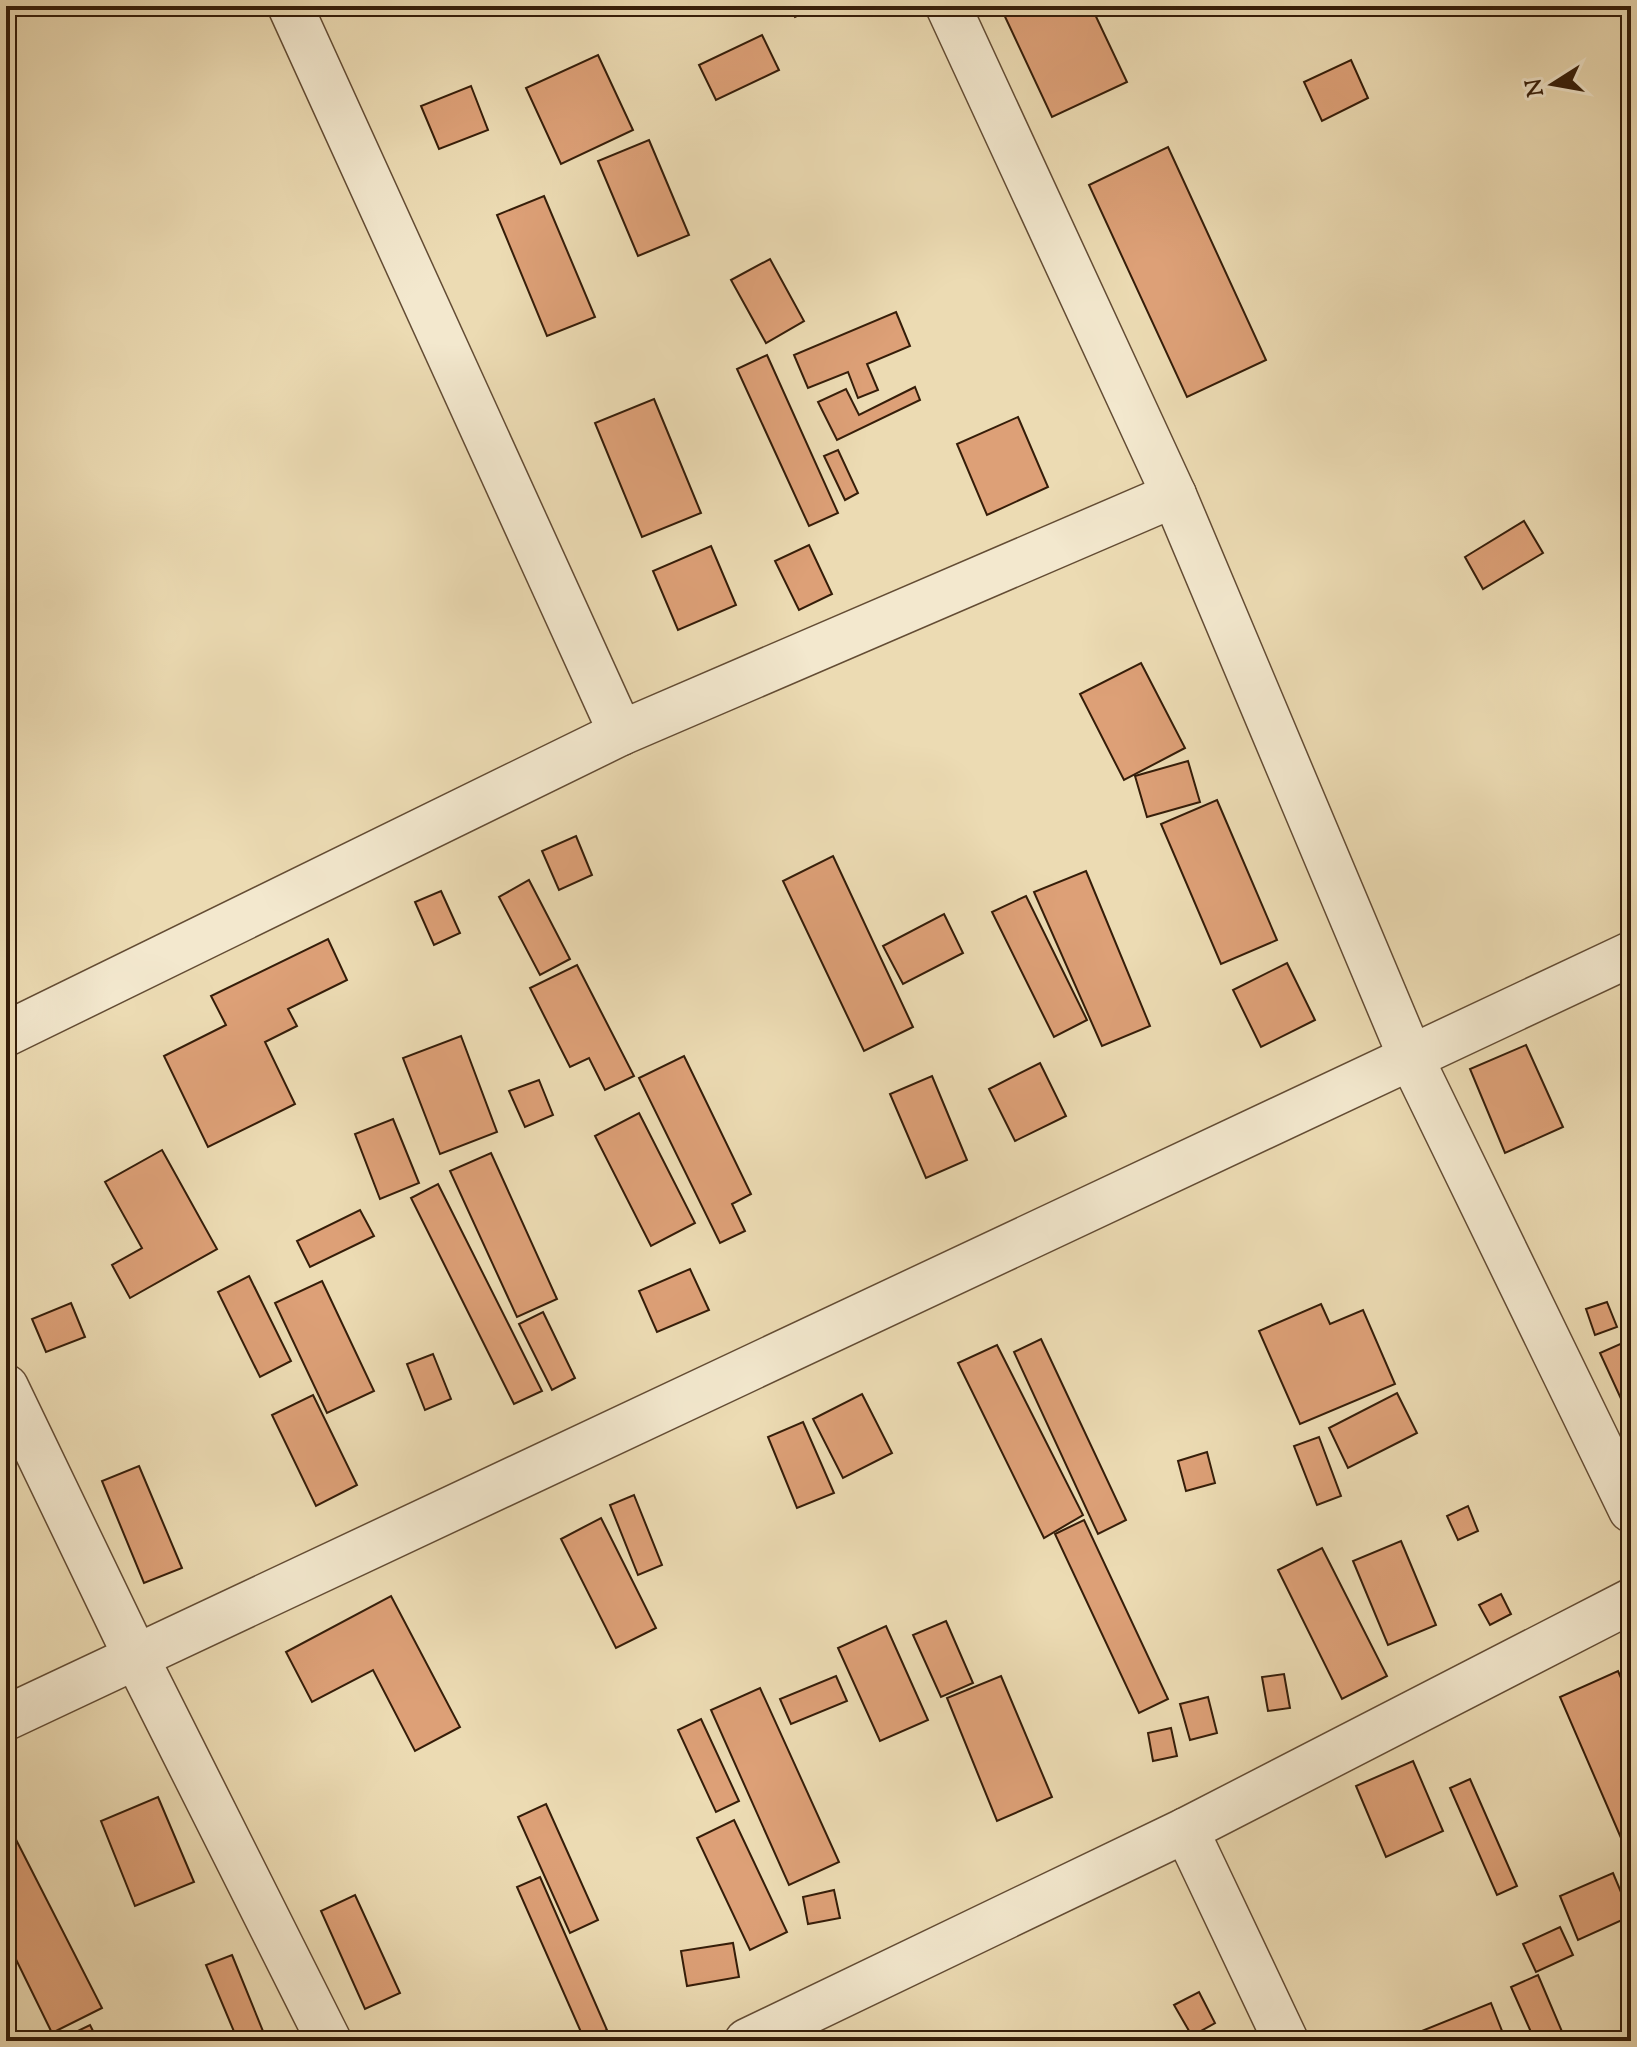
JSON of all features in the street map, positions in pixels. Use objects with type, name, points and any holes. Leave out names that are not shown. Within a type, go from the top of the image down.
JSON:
[{"type":"street","points":[[290,6],[621,733]]},
{"type":"street","points":[[948,6],[1174,495],[1411,1058],[1631,1510]]},
{"type":"street","points":[[6,1034],[621,733],[1174,495]]},
{"type":"street","points":[[6,1718],[1631,954]]},
{"type":"street","points":[[6,1387],[136,1657],[329,2041]]},
{"type":"street","points":[[747,2041],[1186,1830],[1631,1601]]},
{"type":"street","points":[[1186,1830],[1286,2041]]},
{"type":"building","points":[[789,6],[818,6],[795,17]]},
{"type":"building","points":[[1000,6],[1091,6],[1127,82],[1052,117]]},
{"type":"building","points":[[762,35],[779,70],[716,100],[699,65]]},
{"type":"building","points":[[598,55],[633,130],[561,164],[526,88]]},
{"type":"building","points":[[1351,60],[1368,98],[1322,121],[1304,82]]},
{"type":"building","points":[[471,86],[488,130],[439,149],[421,106]]},
{"type":"building","points":[[649,140],[689,235],[638,256],[598,161]]},
{"type":"building","points":[[1168,147],[1266,360],[1187,397],[1089,185]]},
{"type":"building","points":[[544,196],[595,317],[547,336],[497,215]]},
{"type":"building","points":[[770,259],[804,321],[766,343],[731,280]]},
{"type":"building","points":[[896,312],[910,346],[867,364],[878,390],[858,398],[848,372],[808,388],[794,355]]},
{"type":"building","points":[[767,355],[838,513],[809,526],[737,369]]},
{"type":"building","points":[[915,387],[920,400],[837,440],[818,402],[846,389],[859,415]]},
{"type":"building","points":[[654,399],[701,513],[642,537],[595,423]]},
{"type":"building","points":[[1018,417],[1048,487],[987,515],[957,444]]},
{"type":"building","points":[[838,450],[858,493],[845,500],[824,456]]},
{"type":"building","points":[[1524,521],[1543,553],[1483,589],[1465,557]]},
{"type":"building","points":[[809,545],[832,594],[799,610],[775,561]]},
{"type":"building","points":[[711,546],[736,605],[678,630],[653,571]]},
{"type":"building","points":[[1141,663],[1185,748],[1124,780],[1080,694]]},
{"type":"building","points":[[1188,761],[1200,802],[1147,817],[1135,776]]},
{"type":"building","points":[[1217,800],[1277,940],[1221,964],[1161,824]]},
{"type":"building","points":[[576,836],[592,875],[559,890],[542,851]]},
{"type":"building","points":[[833,856],[913,1027],[864,1051],[783,881]]},
{"type":"building","points":[[1086,871],[1150,1026],[1102,1046],[1034,892]]},
{"type":"building","points":[[529,880],[570,959],[540,975],[499,897]]},
{"type":"building","points":[[441,891],[460,933],[434,945],[415,902]]},
{"type":"building","points":[[1026,896],[1087,1020],[1054,1037],[992,912]]},
{"type":"building","points":[[944,914],[963,953],[903,984],[883,946]]},
{"type":"building","points":[[328,939],[347,980],[288,1009],[297,1026],[265,1042],[295,1104],[208,1147],[164,1056],[226,1025],[211,996]]},
{"type":"building","points":[[1287,963],[1315,1020],[1261,1047],[1233,990]]},
{"type":"building","points":[[577,965],[634,1076],[605,1090],[589,1058],[570,1067],[530,988]]},
{"type":"building","points":[[461,1036],[497,1132],[440,1154],[403,1058]]},
{"type":"building","points":[[1526,1045],[1563,1127],[1505,1153],[1470,1069]]},
{"type":"building","points":[[684,1056],[751,1194],[732,1204],[745,1231],[720,1243],[639,1078]]},
{"type":"building","points":[[1040,1063],[1066,1116],[1015,1141],[989,1089]]},
{"type":"building","points":[[932,1076],[967,1160],[926,1178],[890,1094]]},
{"type":"building","points":[[539,1080],[553,1115],[525,1127],[509,1091]]},
{"type":"building","points":[[639,1113],[695,1223],[651,1246],[595,1136]]},
{"type":"building","points":[[393,1119],[419,1183],[380,1199],[355,1134]]},
{"type":"building","points":[[162,1150],[217,1249],[130,1298],[112,1265],[142,1248],[105,1182]]},
{"type":"building","points":[[491,1153],[557,1299],[517,1317],[450,1171]]},
{"type":"building","points":[[438,1184],[542,1391],[514,1404],[411,1198]]},
{"type":"building","points":[[360,1210],[374,1236],[310,1267],[297,1241]]},
{"type":"building","points":[[690,1269],[709,1310],[657,1332],[639,1291]]},
{"type":"building","points":[[249,1276],[291,1361],[260,1377],[218,1292]]},
{"type":"building","points":[[322,1281],[374,1391],[327,1413],[275,1303]]},
{"type":"building","points":[[1607,1302],[1617,1327],[1595,1335],[1586,1309]]},
{"type":"building","points":[[71,1303],[85,1337],[46,1352],[32,1319]]},
{"type":"building","points":[[1321,1304],[1330,1324],[1363,1310],[1395,1384],[1300,1424],[1259,1331]]},
{"type":"building","points":[[543,1312],[575,1378],[552,1390],[519,1324]]},
{"type":"building","points":[[1041,1339],[1126,1520],[1098,1534],[1014,1352]]},
{"type":"building","points":[[1627,1341],[1631,1351],[1631,1397],[1622,1401],[1600,1353]]},
{"type":"building","points":[[997,1345],[1083,1515],[1044,1538],[958,1363]]},
{"type":"building","points":[[433,1354],[451,1399],[425,1410],[407,1364]]},
{"type":"building","points":[[1397,1393],[1417,1433],[1348,1468],[1329,1428]]},
{"type":"building","points":[[862,1394],[892,1453],[843,1478],[813,1419]]},
{"type":"building","points":[[313,1395],[357,1485],[316,1506],[272,1415]]},
{"type":"building","points":[[803,1422],[834,1493],[797,1508],[768,1437]]},
{"type":"building","points":[[1319,1437],[1341,1496],[1317,1505],[1294,1446]]},
{"type":"building","points":[[1207,1452],[1215,1483],[1186,1491],[1178,1461]]},
{"type":"building","points":[[139,1466],[182,1568],[144,1583],[102,1481]]},
{"type":"building","points":[[634,1495],[662,1565],[638,1575],[610,1505]]},
{"type":"building","points":[[1468,1506],[1478,1531],[1458,1540],[1447,1516]]},
{"type":"building","points":[[601,1518],[656,1628],[616,1648],[561,1539]]},
{"type":"building","points":[[1084,1520],[1168,1699],[1139,1713],[1055,1534]]},
{"type":"building","points":[[1401,1541],[1436,1625],[1388,1645],[1353,1561]]},
{"type":"building","points":[[1322,1548],[1387,1676],[1342,1699],[1278,1570]]},
{"type":"building","points":[[1501,1594],[1511,1614],[1490,1625],[1479,1605]]},
{"type":"building","points":[[391,1596],[460,1727],[415,1751],[373,1670],[312,1702],[286,1652]]},
{"type":"building","points":[[946,1621],[973,1683],[941,1697],[913,1635]]},
{"type":"building","points":[[886,1626],[928,1720],[880,1741],[838,1648]]},
{"type":"building","points":[[1618,1671],[1631,1701],[1631,1861],[1560,1697]]},
{"type":"building","points":[[1284,1674],[1290,1708],[1268,1711],[1262,1677]]},
{"type":"building","points":[[836,1676],[847,1701],[791,1724],[780,1699]]},
{"type":"building","points":[[1001,1676],[1052,1797],[997,1821],[947,1698]]},
{"type":"building","points":[[760,1688],[839,1862],[789,1885],[711,1710]]},
{"type":"building","points":[[1208,1697],[1217,1733],[1190,1740],[1180,1704]]},
{"type":"building","points":[[701,1719],[739,1801],[716,1812],[678,1730]]},
{"type":"building","points":[[1171,1728],[1177,1756],[1153,1761],[1148,1733]]},
{"type":"building","points":[[1413,1761],[1443,1831],[1386,1857],[1356,1786]]},
{"type":"building","points":[[1470,1779],[1517,1886],[1497,1895],[1450,1788]]},
{"type":"building","points":[[158,1797],[194,1882],[135,1906],[101,1821]]},
{"type":"building","points":[[546,1804],[598,1920],[570,1933],[518,1817]]},
{"type":"building","points":[[6,1820],[102,2008],[52,2033],[6,1939]]},
{"type":"building","points":[[734,1820],[787,1932],[750,1950],[697,1838]]},
{"type":"building","points":[[1613,1873],[1631,1916],[1578,1940],[1560,1896]]},
{"type":"building","points":[[540,1877],[607,2030],[585,2041],[517,1887]]},
{"type":"building","points":[[834,1890],[840,1918],[808,1924],[803,1897]]},
{"type":"building","points":[[355,1895],[400,1993],[365,2009],[321,1911]]},
{"type":"building","points":[[1560,1927],[1573,1955],[1536,1972],[1523,1944]]},
{"type":"building","points":[[733,1943],[739,1977],[687,1986],[681,1951]]},
{"type":"building","points":[[232,1955],[267,2041],[238,2041],[206,1965]]},
{"type":"building","points":[[1538,1975],[1566,2041],[1535,2041],[1511,1987]]},
{"type":"building","points":[[1199,1992],[1215,2023],[1192,2036],[1174,2005]]},
{"type":"building","points":[[1491,2003],[1506,2041],[1397,2041]]},
{"type":"building","points":[[90,2025],[98,2041],[57,2041]]}]
